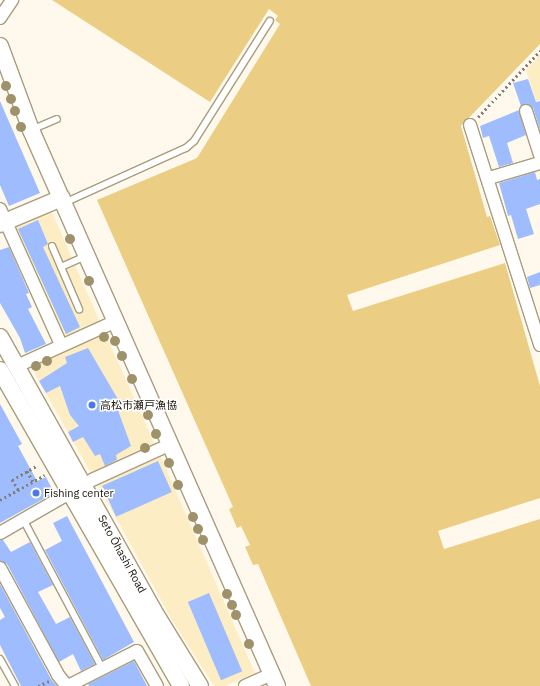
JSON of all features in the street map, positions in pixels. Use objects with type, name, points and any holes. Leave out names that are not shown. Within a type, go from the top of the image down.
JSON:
[{"type":"street","points":[[0,18],[12,0]]},
{"type":"street","points":[[0,46],[31,130],[275,680],[245,686]]},
{"type":"street","points":[[526,111],[540,155]]},
{"type":"street","points":[[470,124],[534,307],[540,345]]},
{"type":"street","points":[[489,178],[540,163]]},
{"type":"street","points":[[61,345],[2,218],[63,200]]},
{"type":"street","points":[[17,366],[116,321]]},
{"type":"street","name":"Seto Ōhashi Road","points":[[0,337],[164,630],[200,686]]},
{"type":"street","name":"Seto Ōhashi Road","points":[[0,370],[70,495],[181,686]]},
{"type":"street","points":[[0,533],[24,521],[84,486],[171,444]]},
{"type":"street","points":[[0,568],[58,676],[68,686],[137,651],[157,686]]},
{"type":"lane","points":[[63,200],[186,148],[194,141],[270,21]]},
{"type":"lane","points":[[31,130],[57,119]]},
{"type":"lane","points":[[52,246],[79,309]]},
{"type":"lane","points":[[61,267],[87,255]]},
{"type":"lane","points":[[24,521],[102,668]]},
{"type":"lane","points":[[0,659],[15,686]]},
{"type":"path","points":[[470,124],[540,51]]},
{"type":"path","points":[[18,490],[12,480],[42,463]]},
{"type":"path","points":[[27,471],[33,481]]},
{"type":"path","points":[[0,500],[48,473]]},
{"type":"shaded area","points":[[52,0],[540,0],[540,44],[461,126],[487,217],[490,216],[500,245],[347,295],[353,311],[505,263],[540,386],[540,498],[438,531],[444,549],[540,519],[540,686],[311,686],[258,564],[253,565],[245,547],[250,545],[241,526],[237,528],[229,509],[233,507],[97,200],[197,158],[280,24],[275,20],[278,16],[269,9],[210,102]]},
{"type":"shaded area","points":[[540,55],[540,100],[536,101],[526,70]]},
{"type":"shaded area","points":[[51,210],[100,322],[68,336],[62,334],[16,231],[18,223]]},
{"type":"shaded area","points":[[105,333],[155,445],[91,473],[30,365]]},
{"type":"shaded area","points":[[161,457],[255,673],[225,686],[214,686],[172,620],[98,485]]},
{"type":"building","points":[[528,79],[536,102],[540,101],[540,130],[533,108],[527,104],[521,106],[513,83]]},
{"type":"building","points":[[0,101],[40,193],[9,206],[0,185]]},
{"type":"building","points":[[519,110],[526,135],[507,143],[513,163],[499,167],[489,136],[483,138],[480,126]]},
{"type":"building","points":[[535,172],[537,180],[540,179],[540,204],[526,209],[534,234],[518,239],[511,215],[508,216],[499,183]]},
{"type":"building","points":[[38,220],[48,244],[43,247],[80,327],[66,334],[18,229]]},
{"type":"building","points":[[9,247],[29,293],[26,294],[32,307],[28,309],[46,344],[25,353],[20,338],[0,303],[0,250]]},
{"type":"building","points":[[540,272],[540,285],[530,288],[527,277]]},
{"type":"building","name":"高松市瀬戸漁協","points":[[88,348],[119,401],[115,402],[131,446],[116,455],[117,460],[105,466],[100,454],[95,456],[83,437],[73,442],[68,432],[79,426],[70,415],[60,386],[46,393],[39,381],[67,363],[65,357]]},
{"type":"building","points":[[0,404],[22,444],[18,446],[37,481],[46,477],[54,493],[0,523]]},
{"type":"building","points":[[158,461],[172,492],[116,517],[102,486]]},
{"type":"building","points":[[67,516],[134,642],[103,660],[45,550],[62,541],[53,523]]},
{"type":"building","points":[[0,540],[3,540],[11,552],[30,542],[53,585],[38,592],[56,624],[70,617],[95,664],[81,671],[73,654],[59,662],[7,564],[0,561]]},
{"type":"building","points":[[0,584],[51,679],[57,686],[21,686],[0,645],[0,620],[5,617],[0,608]]},
{"type":"building","points":[[209,593],[242,671],[221,680],[188,602]]},
{"type":"building","points":[[134,661],[147,686],[89,686],[88,684]]},
{"type":"place","name":"高松市瀬戸漁協","points":[[92,405]]},
{"type":"place","name":"Fishing center","points":[[36,493]]}]
